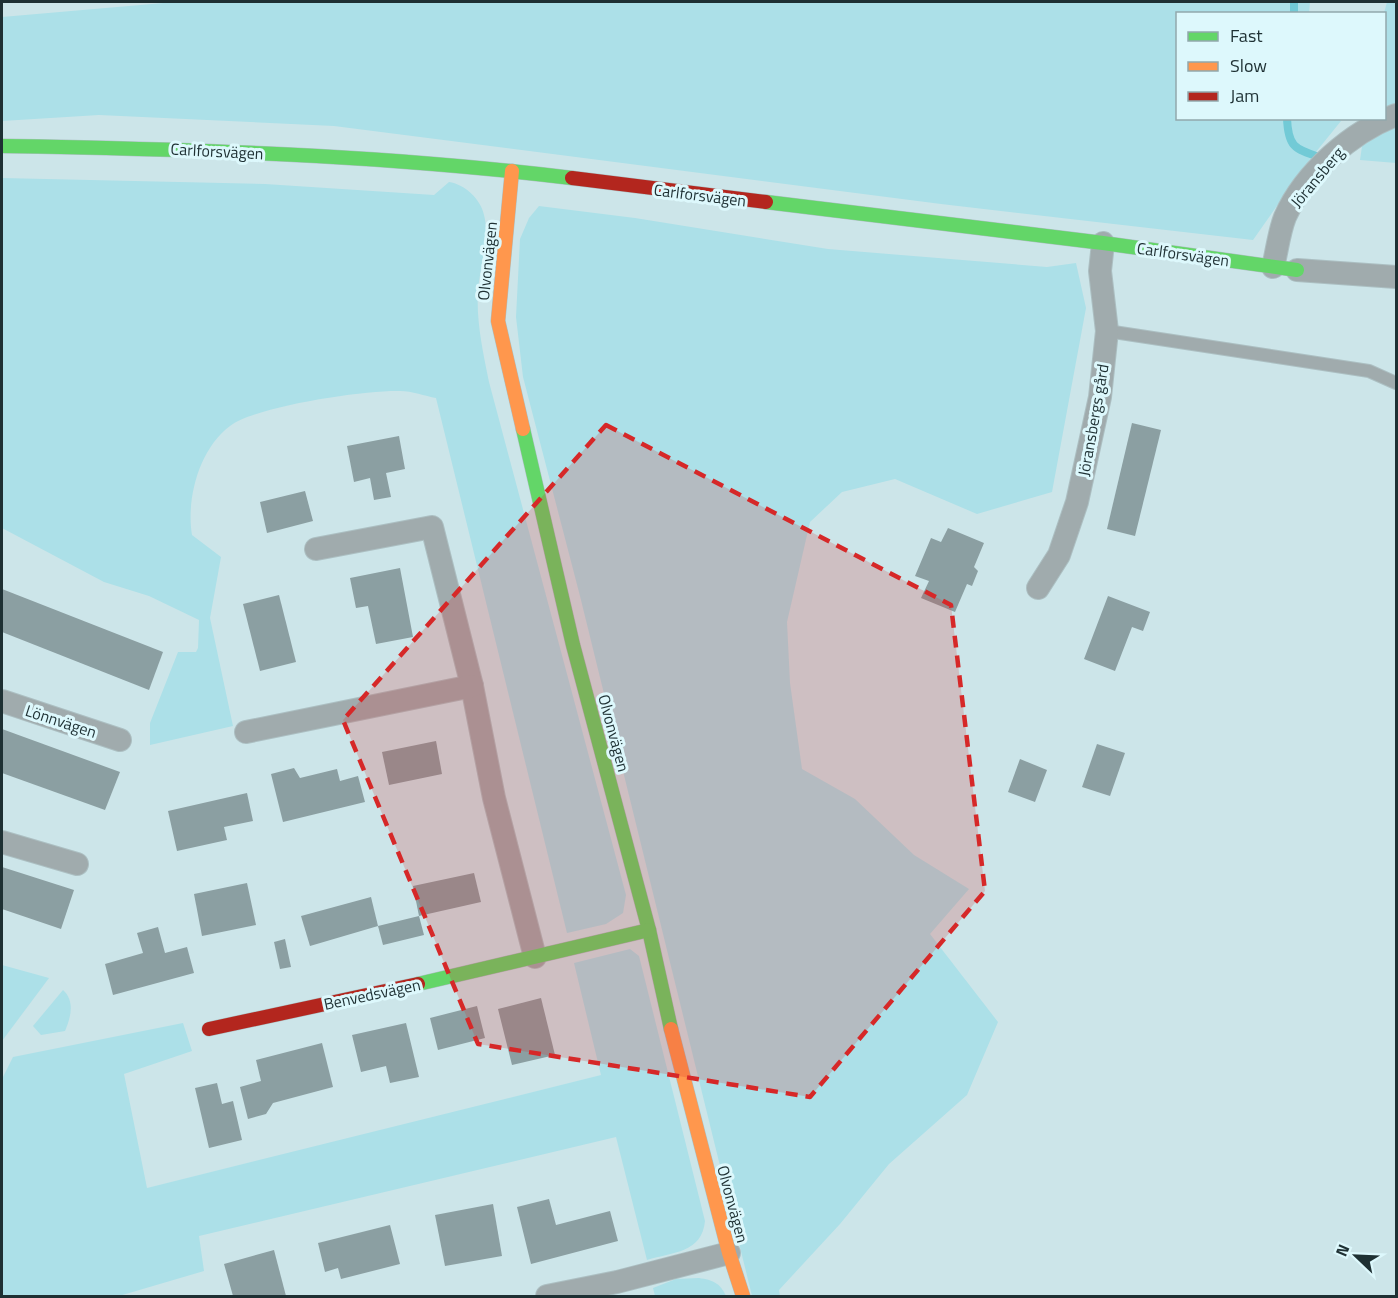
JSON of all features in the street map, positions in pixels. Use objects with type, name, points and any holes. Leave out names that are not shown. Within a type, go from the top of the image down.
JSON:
[{"type":"street","name":"Jöransberg","points":[[1273,267],[1285,218],[1317,172],[1335,151],[1359,132],[1385,120]]},
{"type":"street","name":"Carlforsvägen","points":[[2,146],[220,150],[512,171],[1103,243],[1297,270],[1396,277]]},
{"type":"street","name":"Olvonvägen","points":[[512,171],[498,321],[573,645],[649,930],[683,1078],[729,1253],[743,1296]]},
{"type":"street","name":"Jöransbergs gård","points":[[1038,588],[1059,555],[1077,502],[1100,397],[1107,331],[1100,272],[1103,243]]},
{"type":"street","points":[[316,549],[432,527],[472,686],[494,798],[535,957]]},
{"type":"street","points":[[246,732],[472,686]]},
{"type":"street","name":"Lönnvägen","points":[[2,701],[120,740]]},
{"type":"street","points":[[2,842],[77,864]]},
{"type":"street","name":"Benvedsvägen","points":[[209,1029],[649,930]]},
{"type":"street","points":[[547,1296],[619,1289],[729,1253]]},
{"type":"lane","points":[[1107,331],[1369,371],[1396,382]]},
{"type":"highlighted area","points":[[606,425],[951,605],[985,891],[810,1097],[478,1044],[343,720]]},
{"type":"shaded area","points":[[175,2],[1310,2],[1309,12],[1176,12],[1176,120],[1341,121],[1307,163],[1253,240],[941,204],[334,126],[99,115],[2,121],[2,17]]},
{"type":"shaded area","points":[[1387,2],[1396,2],[1396,163],[1360,160],[1366,120],[1386,120],[1384,12]]},
{"type":"shaded area","points":[[2,178],[265,184],[434,195],[449,182],[455,183],[476,198],[486,224],[478,290],[478,313],[489,382],[626,895],[623,913],[606,924],[567,933],[436,398],[400,391],[338,396],[263,412],[230,426],[219,436],[210,448],[197,476],[191,506],[191,521],[192,535],[221,557],[210,618],[233,726],[150,745],[150,723],[178,652],[196,652],[198,648],[199,620],[149,596],[104,582],[2,528]]},
{"type":"shaded area","points":[[539,206],[635,218],[828,249],[1047,267],[1076,263],[1086,308],[1052,492],[977,514],[895,479],[842,492],[810,522],[787,622],[790,683],[802,769],[855,799],[914,855],[969,889],[930,934],[998,1022],[967,1095],[889,1164],[840,1224],[779,1290],[780,1296],[752,1296],[580,596],[523,377],[516,317],[520,239],[529,218]]},
{"type":"shaded area","points":[[630,949],[639,956],[705,1221],[703,1232],[685,1250],[647,1260],[616,1137],[199,1236],[204,1271],[119,1296],[2,1296],[2,1079],[13,1057],[183,1023],[192,1051],[124,1074],[147,1188],[601,1075],[574,963]]},
{"type":"shaded area","points":[[2,965],[49,978],[2,1041]]},
{"type":"shaded area","points":[[63,990],[67,994],[71,1009],[65,1031],[41,1035],[33,1026]]},
{"type":"shaded area","points":[[699,1278],[716,1283],[726,1296],[655,1296],[653,1288],[676,1279]]},
{"type":"building","points":[[1132,423],[1161,430],[1135,536],[1107,529]]},
{"type":"building","points":[[399,436],[405,469],[386,473],[391,497],[374,500],[370,478],[354,482],[347,446]]},
{"type":"building","points":[[305,491],[313,521],[267,533],[260,502]]},
{"type":"building","points":[[948,528],[984,543],[974,567],[978,571],[972,586],[967,584],[955,612],[921,598],[929,581],[915,576],[931,538],[941,542]]},
{"type":"building","points":[[400,568],[413,637],[376,644],[368,606],[356,608],[350,578]]},
{"type":"building","points":[[2,589],[163,652],[149,690],[2,632]]},
{"type":"building","points":[[279,595],[296,662],[260,671],[243,604]]},
{"type":"building","points":[[1108,596],[1150,612],[1143,631],[1132,627],[1115,671],[1084,659]]},
{"type":"building","points":[[2,729],[120,772],[105,810],[2,773]]},
{"type":"building","points":[[436,741],[442,774],[389,785],[382,752]]},
{"type":"building","points":[[1097,744],[1125,753],[1110,796],[1082,787]]},
{"type":"building","points":[[1020,759],[1047,770],[1035,802],[1008,792]]},
{"type":"building","points":[[294,768],[300,778],[337,769],[340,781],[358,776],[365,802],[283,822],[271,774]]},
{"type":"building","points":[[247,793],[253,821],[224,827],[227,840],[177,851],[168,811]]},
{"type":"building","points":[[2,867],[74,890],[61,929],[2,909]]},
{"type":"building","points":[[474,873],[481,902],[419,916],[413,886]]},
{"type":"building","points":[[247,883],[256,925],[202,936],[194,894]]},
{"type":"building","points":[[371,897],[378,926],[310,946],[301,916]]},
{"type":"building","points":[[419,916],[424,935],[383,945],[378,926]]},
{"type":"building","points":[[158,927],[165,953],[187,947],[194,973],[113,995],[105,964],[143,953],[137,933]]},
{"type":"building","points":[[285,939],[291,967],[280,969],[274,942]]},
{"type":"building","points":[[541,998],[555,1055],[512,1065],[498,1009]]},
{"type":"building","points":[[477,1006],[485,1038],[438,1050],[430,1018]]},
{"type":"building","points":[[406,1023],[419,1077],[390,1083],[386,1066],[361,1072],[352,1035]]},
{"type":"building","points":[[322,1043],[333,1087],[273,1103],[266,1114],[248,1119],[240,1087],[261,1081],[256,1060]]},
{"type":"building","points":[[217,1083],[222,1104],[233,1101],[242,1140],[209,1148],[195,1088]]},
{"type":"building","points":[[549,1199],[556,1225],[610,1211],[618,1241],[531,1264],[517,1207]]},
{"type":"building","points":[[493,1204],[502,1256],[445,1266],[435,1215]]},
{"type":"building","points":[[390,1225],[400,1264],[341,1279],[338,1268],[325,1272],[318,1243]]},
{"type":"building","points":[[274,1250],[286,1296],[233,1296],[224,1264]]},
{"type":"waterway","points":[[1294,2],[1294,12]]},
{"type":"waterway","points":[[1287,120],[1289,135],[1294,145],[1298,149],[1319,157]]},
{"type":"traffic: fast","points":[[2,146],[287,154],[430,164],[572,178]]},
{"type":"traffic: fast","points":[[766,202],[1103,243],[1297,270]]},
{"type":"traffic: fast","points":[[523,429],[573,645],[649,930],[671,1029]]},
{"type":"traffic: fast","points":[[418,984],[649,930]]},
{"type":"traffic: slow","points":[[512,171],[498,321],[523,429]]},
{"type":"traffic: slow","points":[[671,1029],[729,1253],[743,1296]]},
{"type":"traffic: jam","points":[[572,178],[766,202]]},
{"type":"traffic: jam","points":[[209,1029],[418,984]]}]
